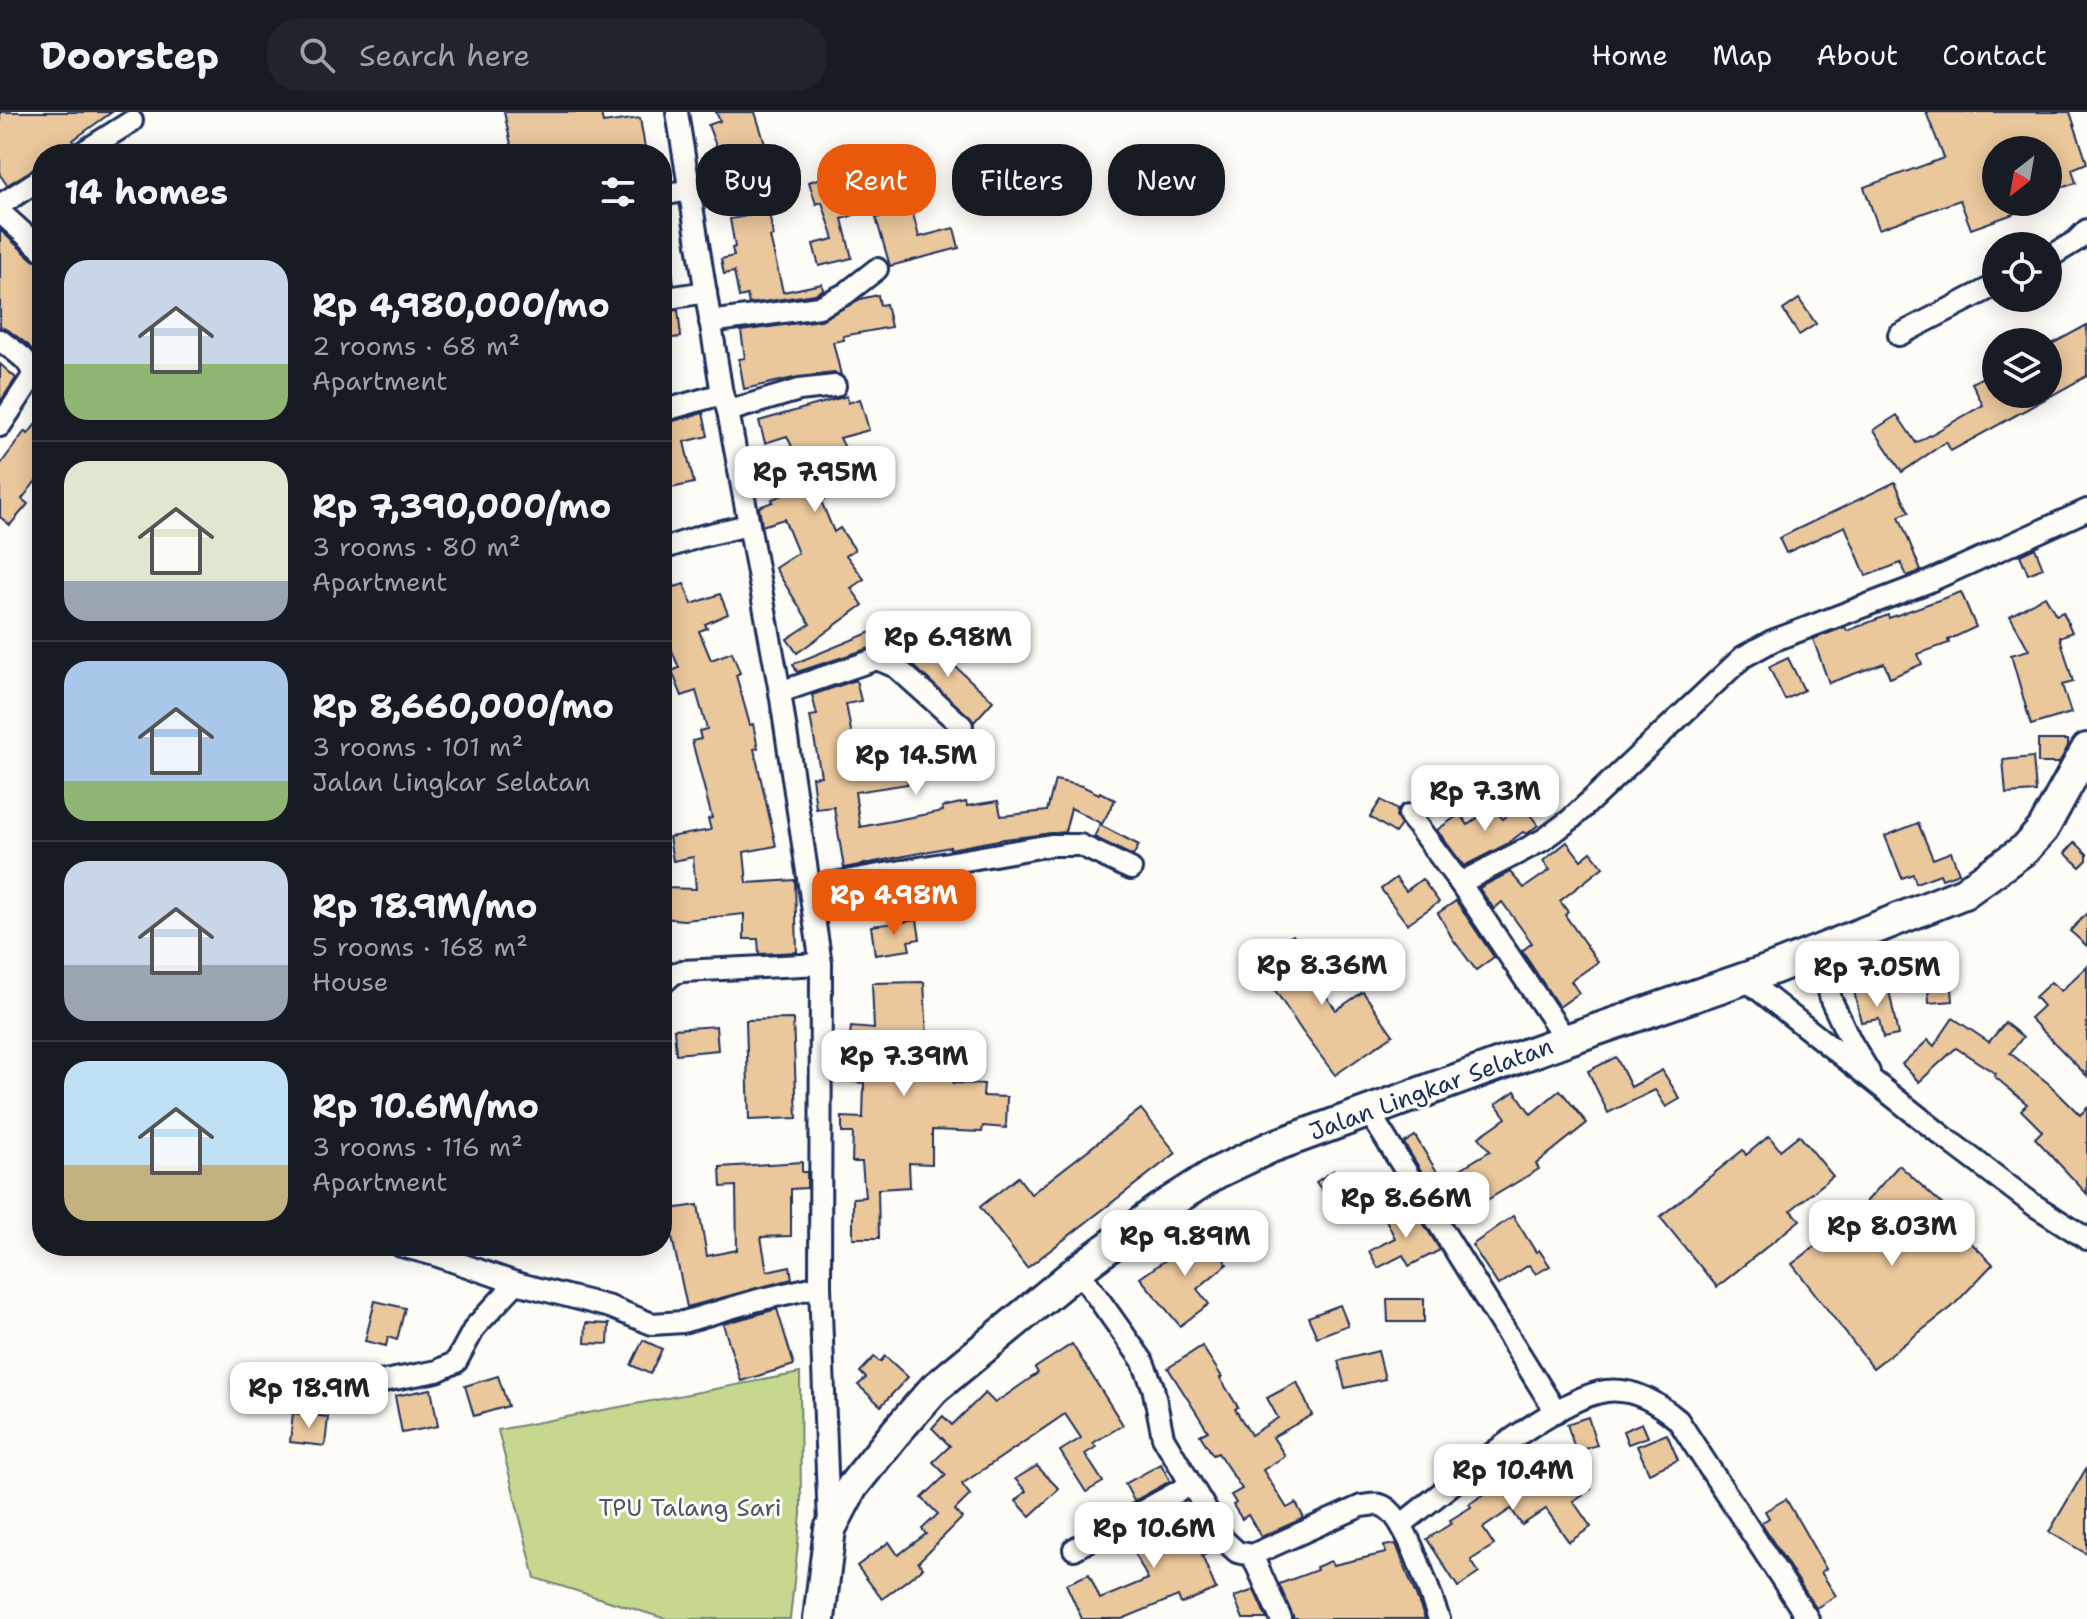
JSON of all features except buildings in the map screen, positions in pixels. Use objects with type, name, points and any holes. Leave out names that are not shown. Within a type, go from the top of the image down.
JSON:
[{"type":"highway","name":"Jalan Lingkar Selatan","points":[[830,1529],[852,1487],[934,1389],[1078,1270],[1158,1210],[1216,1173],[1271,1147],[1745,979],[1964,893],[2025,849],[2043,829],[2087,749]]},
{"type":"highway","points":[[819,1619],[830,1529]]},
{"type":"street","points":[[677,112],[710,322],[780,692],[821,964],[820,1286],[830,1529]]},
{"type":"street","points":[[96,144],[132,121]]},
{"type":"street","points":[[0,205],[32,184]]},
{"type":"street","points":[[672,193],[690,190]]},
{"type":"street","points":[[0,212],[32,241]]},
{"type":"street","points":[[2062,250],[2087,230]]},
{"type":"street","points":[[710,322],[819,307],[845,294],[877,269]]},
{"type":"street","points":[[672,297],[706,292]]},
{"type":"street","points":[[1899,335],[1982,292]]},
{"type":"street","points":[[0,340],[32,368]]},
{"type":"street","points":[[0,426],[32,378]]},
{"type":"street","points":[[672,410],[835,386]]},
{"type":"street","points":[[1460,883],[1543,840],[1570,820],[1743,657],[1772,641],[1928,582],[2087,510]]},
{"type":"street","points":[[672,546],[748,525]]},
{"type":"street","points":[[780,692],[877,659],[896,667],[962,726]]},
{"type":"street","points":[[1409,815],[1460,883],[1566,1040]]},
{"type":"street","points":[[811,887],[1051,845],[1080,845],[1131,869]]},
{"type":"street","points":[[1820,950],[1831,1000],[1875,1082]]},
{"type":"street","points":[[672,975],[682,971],[821,964]]},
{"type":"street","points":[[1745,979],[2034,1205],[2087,1239]]},
{"type":"street","points":[[1369,1112],[1556,1412]]},
{"type":"street","points":[[438,1256],[516,1283],[610,1307],[652,1324],[683,1322],[820,1286]]},
{"type":"street","points":[[1078,1270],[1142,1360],[1153,1387],[1163,1437],[1224,1540],[1237,1552],[1252,1555],[1361,1506],[1380,1504],[1402,1524],[1439,1619]]},
{"type":"street","points":[[342,1389],[437,1371],[456,1362],[475,1327],[516,1283]]},
{"type":"street","points":[[1402,1524],[1492,1454],[1556,1412],[1607,1391],[1633,1393],[1656,1402],[1678,1420],[1808,1619]]},
{"type":"street","points":[[1074,1549],[1190,1485]]},
{"type":"street","points":[[1252,1555],[1281,1619]]},
{"type":"green space","name":"TPU Talang Sari","points":[[800,1373],[801,1514],[790,1619],[666,1619],[535,1578],[498,1430]]}]
